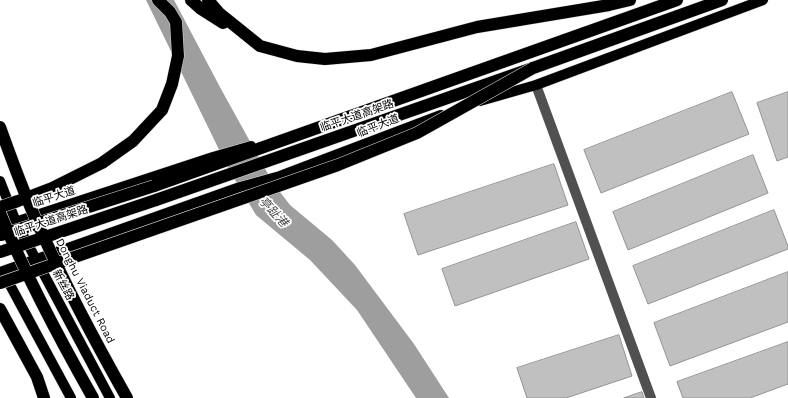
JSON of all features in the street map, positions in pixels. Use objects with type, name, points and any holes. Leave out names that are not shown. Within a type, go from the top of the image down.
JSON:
[{"type":"highway","points":[[0,207],[18,202],[52,188],[102,163],[132,141],[162,110],[172,84],[178,56],[176,22],[170,12],[158,0]]},
{"type":"highway","points":[[190,0],[201,9],[260,46],[297,56],[325,59],[371,55],[477,26],[609,5],[630,0]]},
{"type":"highway","points":[[208,0],[219,12],[260,46]]},
{"type":"highway","name":"临平大道高架路","points":[[0,235],[154,186],[677,0]]},
{"type":"highway","name":"临平大道高架路","points":[[0,252],[164,197],[533,68],[722,0]]},
{"type":"highway","points":[[1,274],[338,165],[417,133],[533,68]]},
{"type":"highway","name":"Donghu Viaduct Road","points":[[0,127],[42,234],[65,283],[127,398]]},
{"type":"highway","points":[[0,213],[13,245],[47,314],[93,398]]},
{"type":"highway","points":[[0,309],[37,376],[44,398]]},
{"type":"main road","name":"临平大道","points":[[0,227],[213,157],[259,144],[450,79],[659,0]]},
{"type":"main road","name":"临平大道","points":[[1,274],[240,187],[280,176],[473,103],[536,85],[763,0]]},
{"type":"main road","name":"新丝路","points":[[0,181],[16,222],[110,398]]},
{"type":"main road","points":[[1,274],[71,398]]},
{"type":"street","points":[[536,85],[651,398]]},
{"type":"water","name":"亭趾港","points":[[146,0],[174,0],[273,183],[290,205],[332,240],[355,265],[414,344],[449,398],[416,398],[357,310],[310,260],[256,215],[228,168]]},
{"type":"building","points":[[732,92],[749,134],[601,193],[584,150]]},
{"type":"building","points":[[788,92],[788,157],[777,161],[757,103]]},
{"type":"building","points":[[753,155],[768,193],[628,250],[613,212]]},
{"type":"building","points":[[554,164],[568,205],[418,255],[404,214]]},
{"type":"building","points":[[774,210],[788,249],[648,304],[633,266]]},
{"type":"building","points":[[576,222],[589,259],[455,306],[442,269]]},
{"type":"building","points":[[788,272],[788,322],[670,366],[654,323]]},
{"type":"building","points":[[619,335],[632,376],[566,398],[527,398],[517,368]]},
{"type":"building","points":[[788,342],[788,384],[750,398],[683,398],[677,382]]},
{"type":"building","points":[[642,392],[644,398],[624,398]]}]
